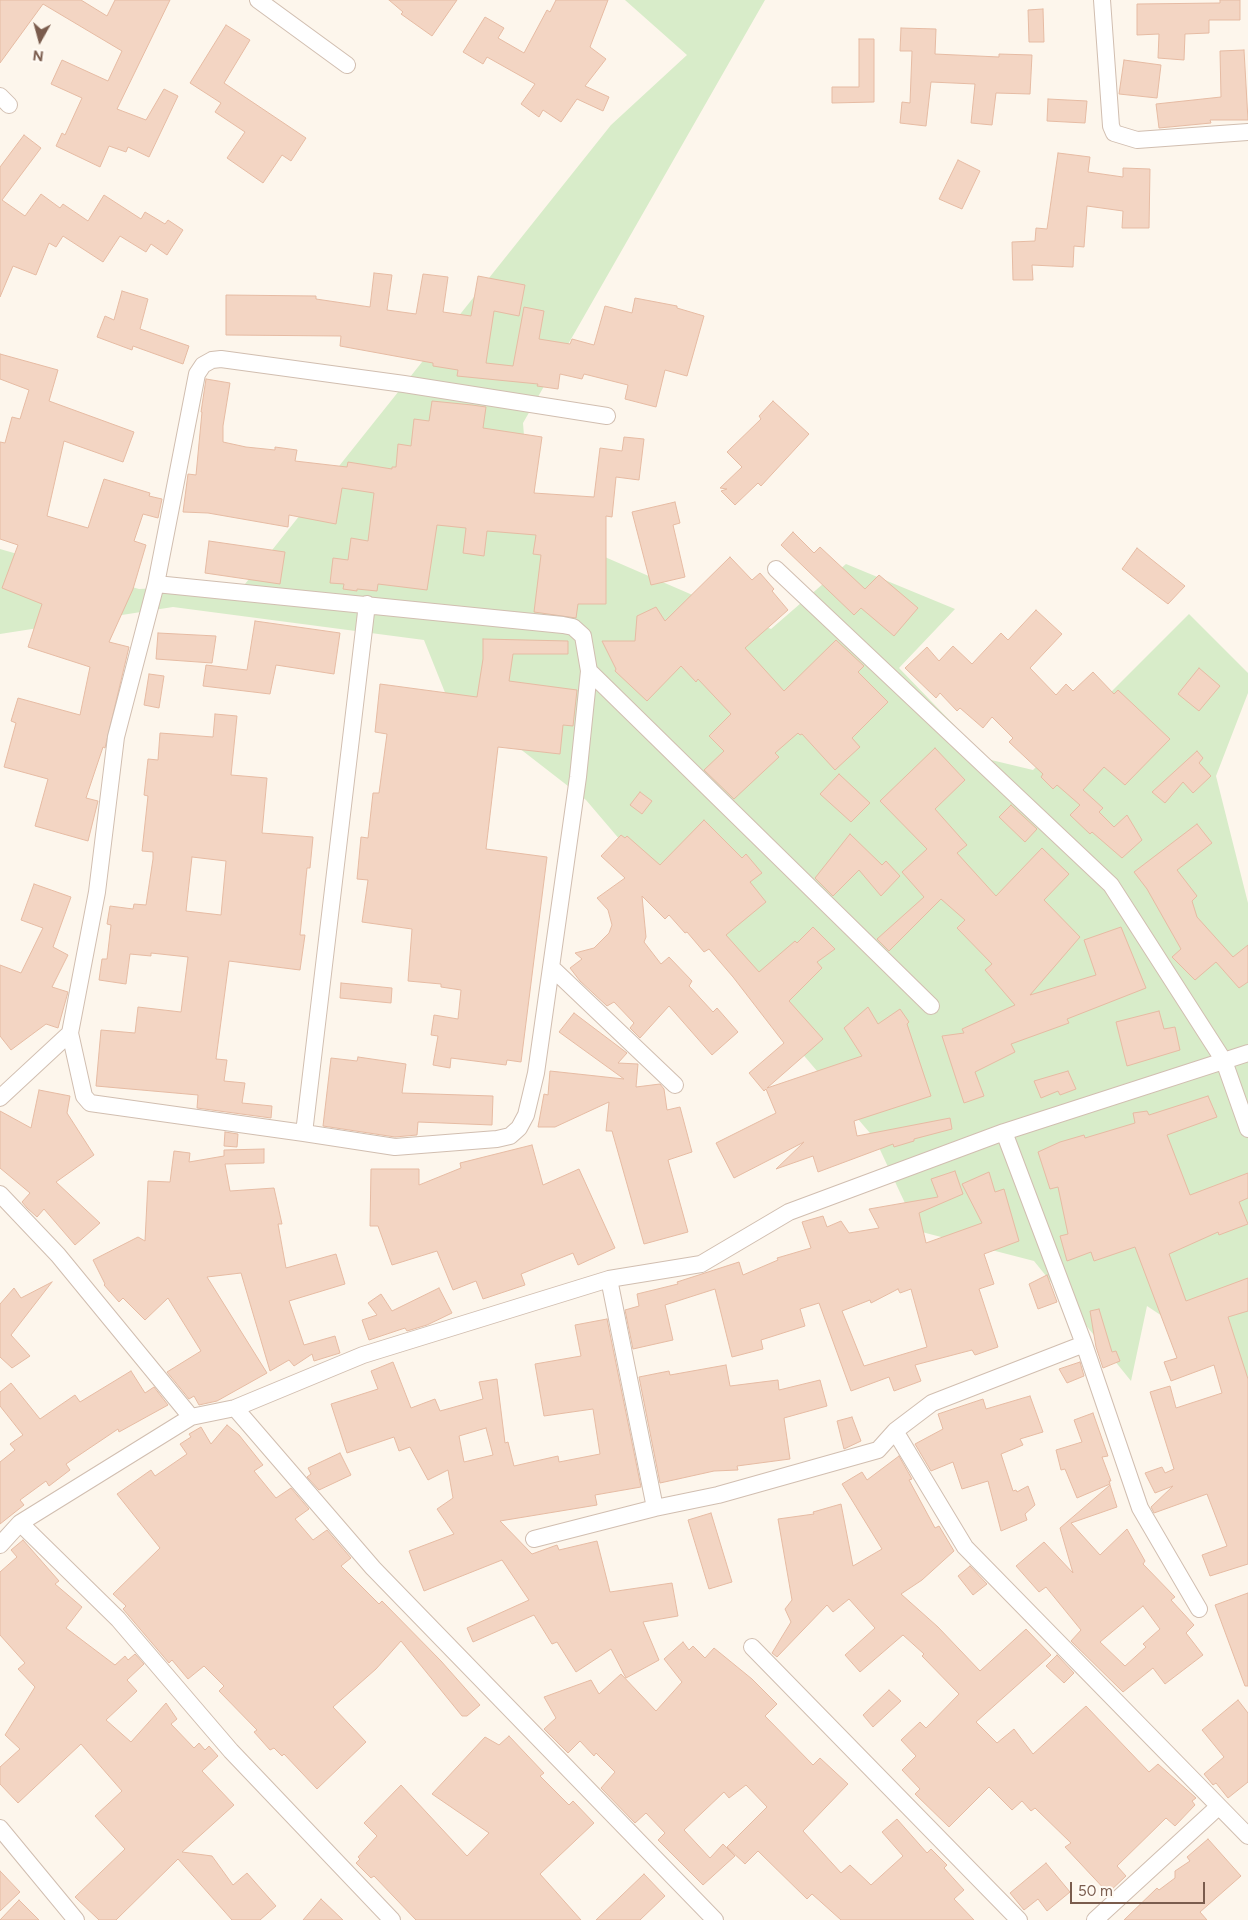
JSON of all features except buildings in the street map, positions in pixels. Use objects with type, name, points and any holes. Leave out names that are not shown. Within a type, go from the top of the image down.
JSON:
[{"type":"street","points":[[258,0],[347,65]]},
{"type":"street","points":[[1102,0],[1111,126],[1114,133],[1137,140],[1248,132]]},
{"type":"street","points":[[156,584],[367,604],[573,627],[583,636],[589,671],[578,777],[551,967],[530,1102],[519,1128],[510,1136],[497,1139],[395,1148],[304,1133],[90,1103],[84,1096],[70,1033],[97,892],[116,737],[156,584],[197,374],[203,365],[212,360],[404,384],[607,416]]},
{"type":"street","points":[[776,569],[1111,885],[1224,1061],[1248,1129]]},
{"type":"street","points":[[304,1133],[367,604]]},
{"type":"street","points":[[589,671],[931,1006]]},
{"type":"street","points":[[551,967],[675,1085]]},
{"type":"street","points":[[0,1098],[70,1033]]},
{"type":"street","points":[[2,1536],[191,1417],[235,1408],[363,1354],[609,1279],[701,1264],[789,1212],[1004,1132],[1248,1053]]},
{"type":"street","points":[[1004,1132],[1084,1344],[1140,1508],[1200,1610]]},
{"type":"street","points":[[0,1194],[58,1255],[191,1417]]},
{"type":"street","points":[[609,1279],[655,1508]]},
{"type":"street","points":[[534,1539],[655,1508],[718,1495],[878,1450],[895,1431],[932,1403],[1084,1344]]},
{"type":"street","points":[[235,1408],[372,1568],[715,1920]]},
{"type":"street","points":[[895,1431],[965,1547],[1248,1836]]},
{"type":"street","points":[[20,1523],[118,1619],[231,1751],[392,1920]]},
{"type":"street","points":[[752,1647],[1019,1920]]},
{"type":"street","points":[[1095,1920],[1218,1807]]},
{"type":"street","points":[[0,1828],[76,1920]]},
{"type":"green space","points":[[625,0],[765,0],[523,423],[531,525],[771,629],[846,564],[955,609],[899,668],[987,759],[1033,770],[1189,614],[1248,673],[1248,693],[1216,776],[1248,903],[1248,1404],[1219,1354],[1147,1306],[1131,1381],[1034,1261],[918,1231],[875,1139],[586,800],[519,748],[450,705],[424,640],[173,607],[0,634],[0,549],[139,589],[245,584],[611,125],[687,55]]}]
